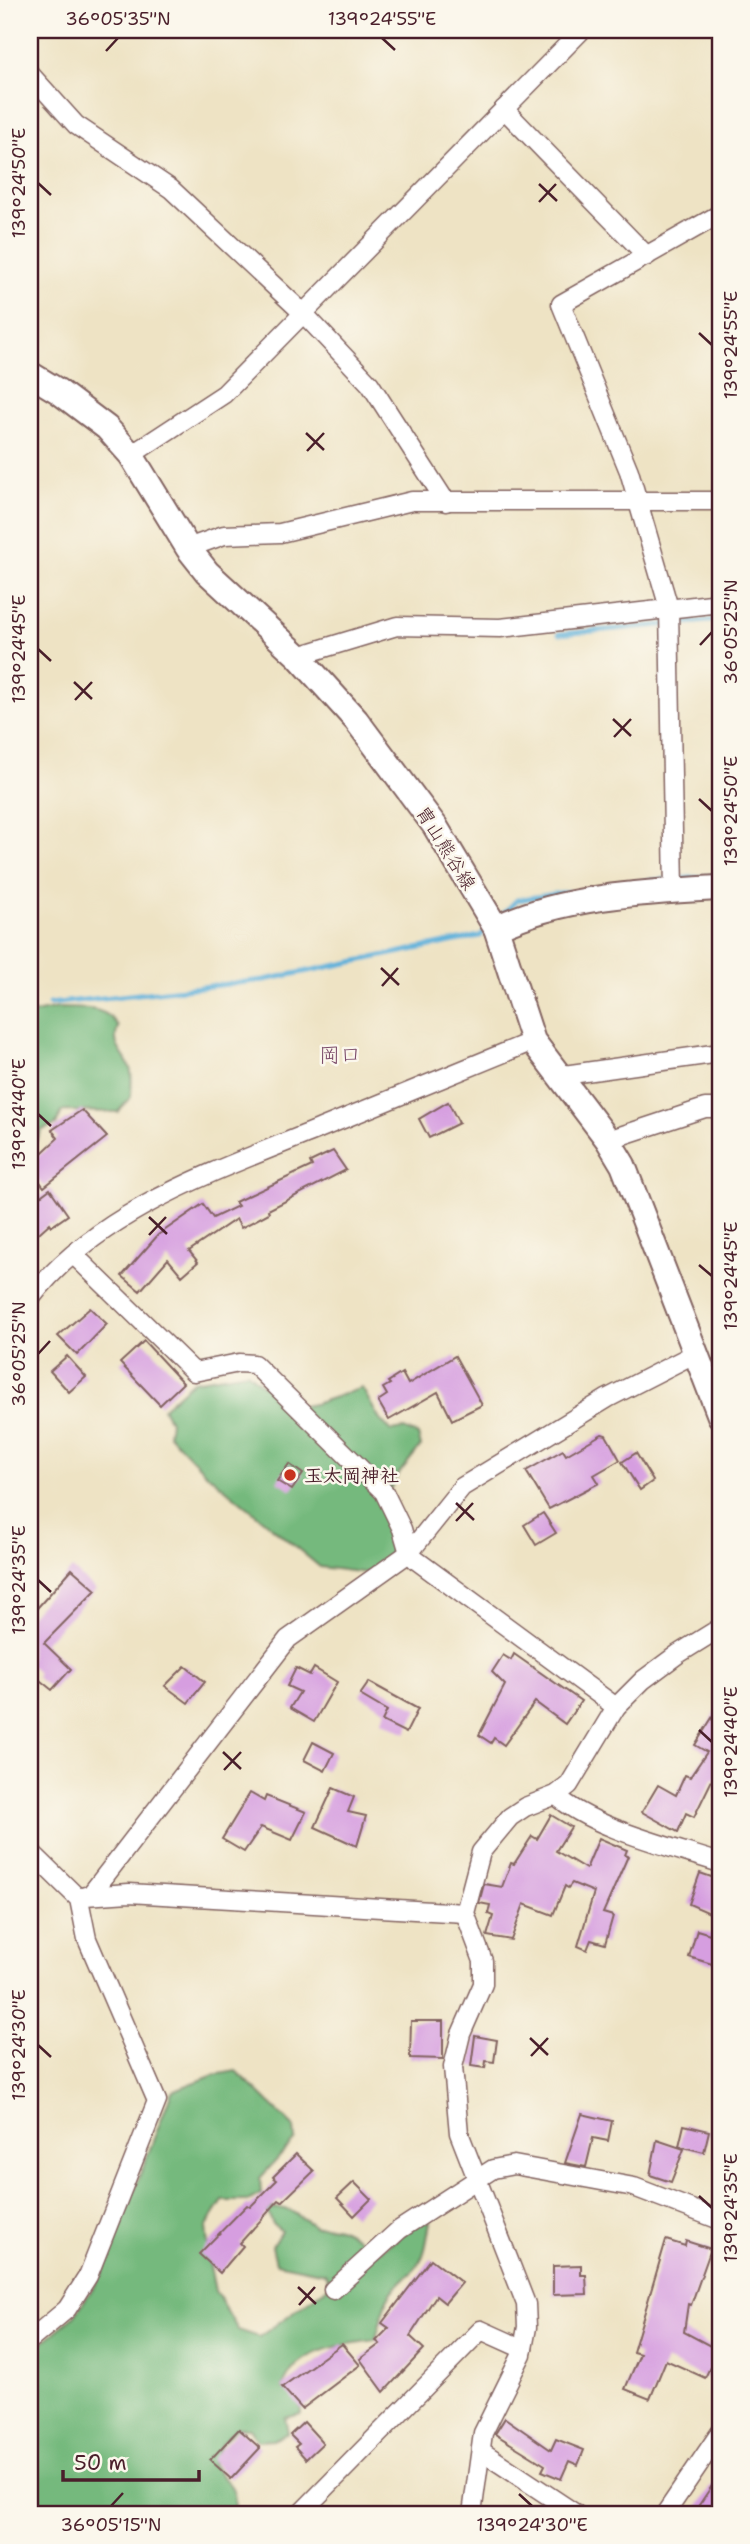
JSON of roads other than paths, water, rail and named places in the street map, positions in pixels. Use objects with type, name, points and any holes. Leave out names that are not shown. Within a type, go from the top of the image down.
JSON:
[{"type":"main road","name":"胄山熊谷線","points":[[30,374],[81,407],[107,428],[131,455],[188,548],[207,572],[298,656],[356,720],[435,826],[492,922],[533,1041],[608,1140],[623,1165],[720,1416]]},
{"type":"main road","points":[[492,922],[644,892],[720,888]]},
{"type":"street","points":[[131,455],[224,394],[582,30]]},
{"type":"street","points":[[30,74],[76,125],[171,190],[304,314],[370,384],[446,502]]},
{"type":"street","points":[[503,110],[647,256]]},
{"type":"street","points":[[674,890],[669,608],[639,503],[561,304],[720,214]]},
{"type":"street","points":[[188,548],[224,535],[280,533],[412,501],[720,501]]},
{"type":"street","points":[[298,656],[397,626],[500,628],[720,603]]},
{"type":"street","points":[[30,1299],[74,1255],[128,1215],[224,1168],[533,1041]]},
{"type":"street","points":[[557,1076],[720,1053]]},
{"type":"street","points":[[608,1140],[705,1108],[720,1108]]},
{"type":"street","points":[[74,1255],[194,1372],[239,1363],[254,1364],[384,1492],[402,1529],[409,1553],[616,1707]]},
{"type":"street","points":[[30,2340],[67,2309],[88,2276],[157,2101],[87,1939],[85,1896],[288,1639],[409,1553],[462,1487],[608,1398],[696,1353]]},
{"type":"street","points":[[472,2514],[483,2433],[523,2349],[526,2304],[459,2133],[453,2067],[461,2034],[483,1984],[483,1961],[465,1913],[481,1852],[510,1817],[525,1807],[556,1795],[569,1785],[616,1707],[678,1654],[720,1628]]},
{"type":"street","points":[[556,1795],[567,1806],[615,1827],[720,1863]]},
{"type":"street","points":[[30,1851],[85,1896],[465,1913]]},
{"type":"street","points":[[333,2290],[399,2230],[493,2169],[514,2165],[634,2187],[720,2220]]},
{"type":"street","points":[[300,2514],[481,2330],[523,2349]]},
{"type":"street","points":[[665,2514],[720,2433]]},
{"type":"street","points":[[481,2451],[576,2514]]},
{"type":"waterway","points":[[559,634],[720,620]]},
{"type":"waterway","points":[[646,881],[720,876]]},
{"type":"waterway","points":[[503,914],[517,900],[567,892]]},
{"type":"waterway","points":[[49,1004],[264,980],[480,936],[488,928]]},
{"type":"place","name":"玉太岡神社","points":[[290,1475]]},
{"type":"district","name":"岡口","points":[[340,1055]]}]
